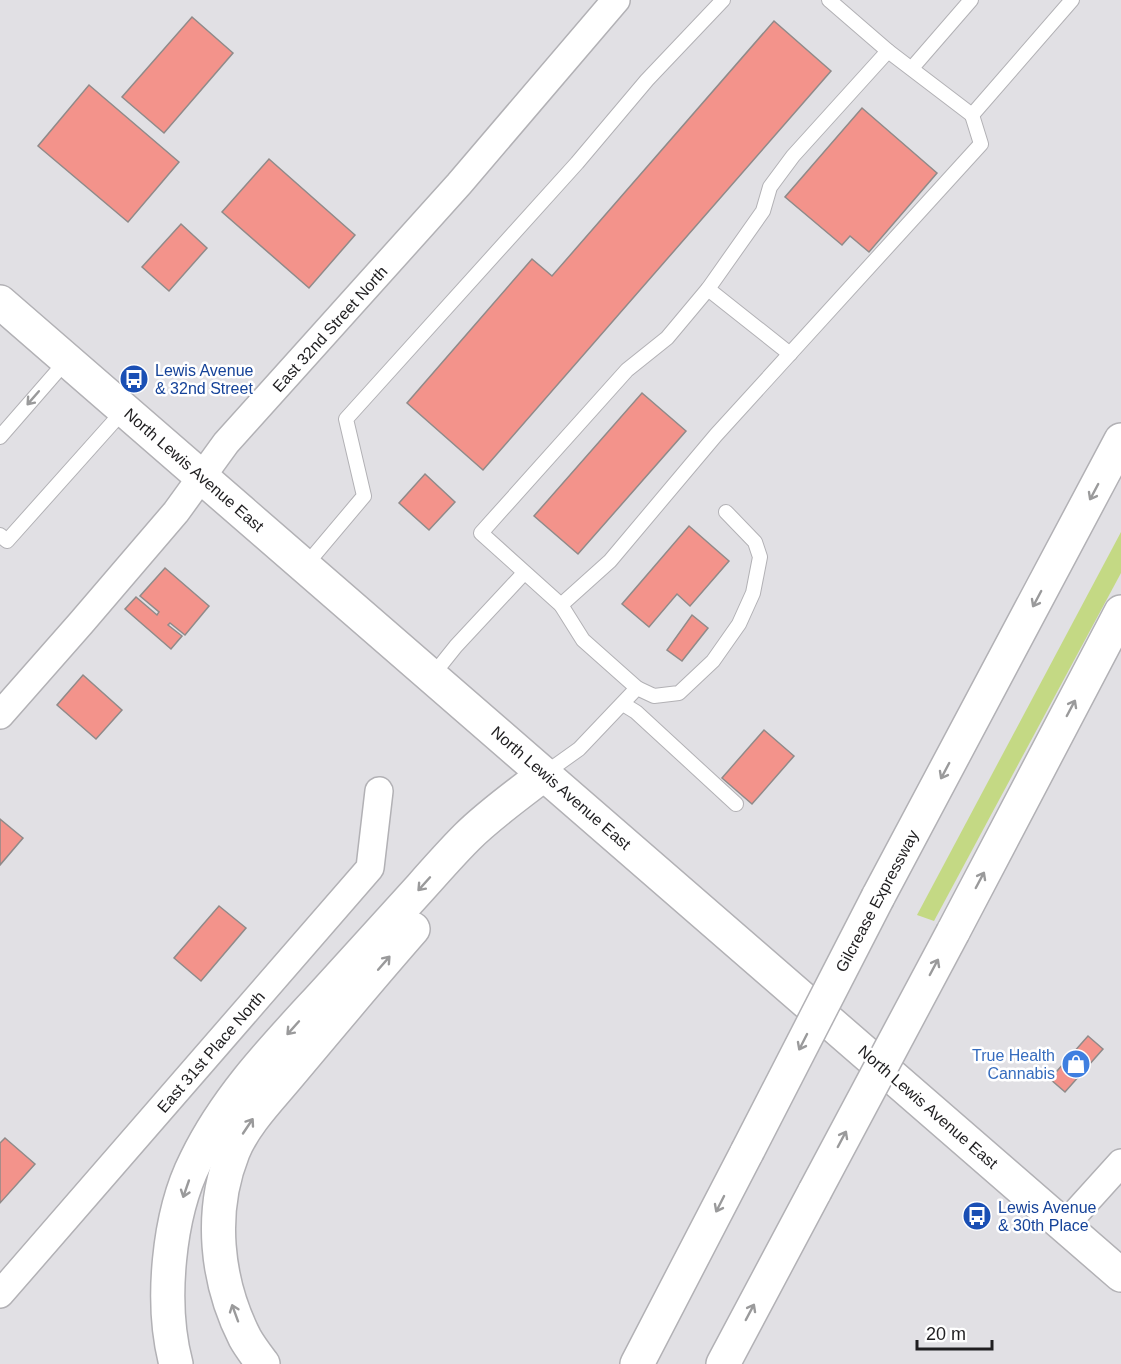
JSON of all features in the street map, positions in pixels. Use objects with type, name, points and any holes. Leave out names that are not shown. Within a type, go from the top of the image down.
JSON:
[{"type":"main road","name":"North Lewis Avenue East","points":[[0,302],[1121,1275]]},
{"type":"main road","name":"Gilcrease Expressway","points":[[635,1361],[1121,440]]},
{"type":"main road","points":[[723,1364],[1121,612]]},
{"type":"main road","points":[[176,1364],[172,1350],[168,1310],[168,1275],[173,1240],[180,1204],[195,1162],[213,1129],[237,1092],[468,836],[544,774]]},
{"type":"main road","points":[[263,1364],[246,1340],[223,1278],[219,1247],[219,1212],[224,1182],[233,1152],[248,1125],[345,1007],[509,818],[544,774]]},
{"type":"street","name":"East 32nd Street North","points":[[0,715],[176,512],[226,443],[459,184],[616,0]]},
{"type":"street","name":"East 31st Place North","points":[[0,1294],[370,868],[379,791]]},
{"type":"street","points":[[1064,1226],[1121,1163]]},
{"type":"lane","points":[[305,566],[364,496],[346,419],[577,163],[646,80],[723,0]]},
{"type":"lane","points":[[561,605],[610,561],[716,435],[981,144],[972,115],[888,51],[829,0]]},
{"type":"lane","points":[[912,68],[971,0]]},
{"type":"lane","points":[[972,115],[1072,0]]},
{"type":"lane","points":[[726,512],[755,542],[760,557],[753,594],[739,624],[713,662],[679,693],[654,696],[637,688],[583,640],[561,605],[481,533],[627,370],[667,338],[708,289],[763,211],[770,187],[793,156],[888,51]]},
{"type":"lane","points":[[708,289],[790,354]]},
{"type":"lane","points":[[0,436],[67,360]]},
{"type":"lane","points":[[0,535],[7,541],[124,410]]},
{"type":"lane","points":[[432,676],[456,646],[524,573]]},
{"type":"lane","points":[[544,774],[579,749],[637,688]]},
{"type":"lane","points":[[623,704],[636,712],[736,804]]},
{"type":"green space","points":[[1121,532],[1121,573],[934,921],[917,915]]},
{"type":"building","points":[[192,17],[233,53],[164,133],[122,97]]},
{"type":"building","points":[[774,21],[831,71],[483,470],[407,403],[532,259],[552,276]]},
{"type":"building","points":[[89,85],[179,162],[128,222],[38,146]]},
{"type":"building","points":[[862,108],[937,173],[869,252],[850,236],[842,245],[785,197]]},
{"type":"building","points":[[269,159],[355,235],[309,288],[222,212]]},
{"type":"building","points":[[181,224],[207,248],[169,291],[142,267]]},
{"type":"building","points":[[642,393],[686,431],[578,554],[534,516]]},
{"type":"building","points":[[425,474],[455,502],[429,530],[399,503]]},
{"type":"building","points":[[689,526],[729,561],[690,606],[677,594],[649,627],[622,604]]},
{"type":"building","points":[[165,568],[209,606],[185,635],[170,623],[168,625],[182,636],[171,649],[125,609],[136,597],[157,615],[159,612],[140,596]]},
{"type":"building","points":[[692,615],[708,628],[682,661],[667,650]]},
{"type":"building","points":[[83,675],[122,710],[96,739],[57,705]]},
{"type":"building","points":[[764,730],[794,756],[752,804],[722,778]]},
{"type":"building","points":[[0,819],[23,838],[0,865]]},
{"type":"building","points":[[219,906],[246,928],[201,981],[174,958]]},
{"type":"building","name":"True Health Cannabis","points":[[1088,1036],[1103,1049],[1065,1092],[1050,1079]]},
{"type":"building","points":[[5,1138],[35,1164],[0,1203],[0,1143]]},
{"type":"place","name":"Lewis Avenue & 32nd Street","points":[[134,379]]},
{"type":"place","name":"True Health Cannabis","points":[[1076,1064]]},
{"type":"place","name":"Lewis Avenue & 30th Place","points":[[977,1216]]}]
